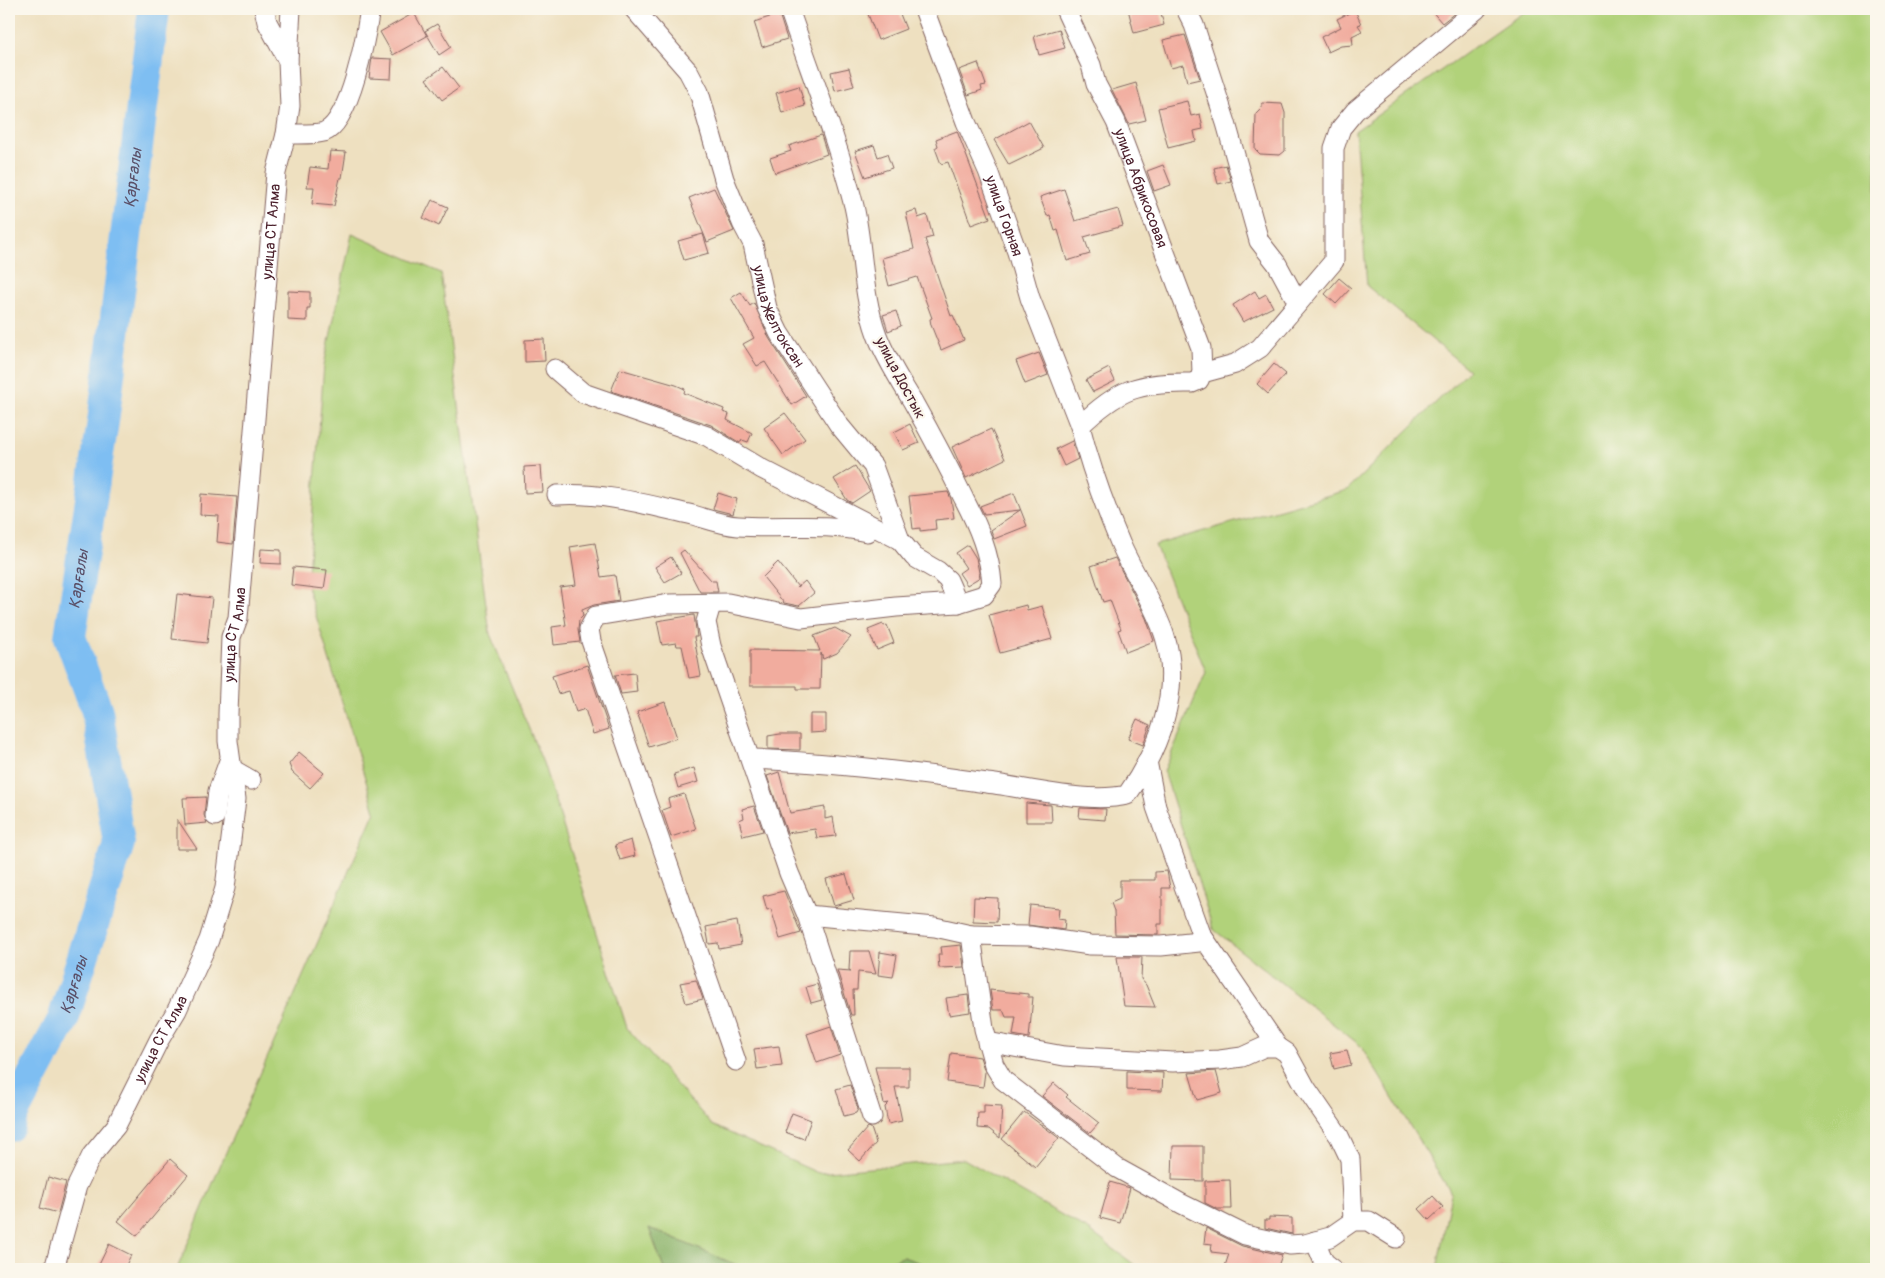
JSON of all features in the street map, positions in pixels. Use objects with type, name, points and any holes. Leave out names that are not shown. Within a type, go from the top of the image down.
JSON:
[{"type":"street","points":[[264,9],[267,22],[288,61]]},
{"type":"street","name":"улица СТ Алма","points":[[54,1269],[77,1186],[92,1155],[116,1126],[159,1040],[177,1010],[208,940],[225,888],[236,799],[231,763],[228,714],[231,637],[238,618],[276,174],[286,134],[290,106],[288,61],[291,9]]},
{"type":"street","points":[[286,134],[323,132],[331,128],[342,110],[360,67],[370,9]]},
{"type":"street","name":"улица Желтоксан","points":[[634,9],[688,71],[699,92],[724,178],[742,224],[753,244],[767,308],[799,365],[839,425],[874,466],[900,540],[914,556],[938,571],[948,580],[958,603]]},
{"type":"street","name":"улица Достык","points":[[736,1061],[591,641],[589,629],[596,616],[605,613],[668,604],[695,603],[711,605],[728,603],[801,618],[896,607],[958,603],[984,595],[992,584],[987,554],[968,507],[941,452],[892,368],[870,316],[861,262],[859,232],[845,173],[813,73],[789,9]]},
{"type":"street","name":"улица Горная","points":[[752,759],[799,761],[984,782],[1047,793],[1112,799],[1127,795],[1148,761],[1167,707],[1170,693],[1169,653],[1161,627],[1121,545],[1088,459],[1080,426],[1030,298],[1017,252],[988,171],[966,122],[924,9]]},
{"type":"street","name":"улица Абрикосовая","points":[[1065,9],[1091,65],[1096,84],[1116,122],[1201,348],[1202,373]]},
{"type":"street","points":[[1186,9],[1194,24],[1226,123],[1259,241],[1281,271],[1298,303]]},
{"type":"street","points":[[1080,426],[1099,408],[1120,394],[1138,386],[1192,383],[1199,380],[1202,373],[1235,364],[1260,348],[1334,261],[1334,148],[1341,128],[1355,111],[1477,9]]},
{"type":"street","points":[[555,370],[583,393],[707,436],[762,469],[900,540]]},
{"type":"street","points":[[557,495],[578,494],[619,498],[736,526],[798,525],[846,527],[900,540]]},
{"type":"street","points":[[711,605],[706,622],[711,646],[752,759],[789,873],[807,915],[872,1117]]},
{"type":"street","points":[[1148,761],[1156,808],[1201,934],[1278,1047],[1287,1053],[1306,1088],[1339,1136],[1350,1159],[1354,1222]]},
{"type":"street","points":[[215,816],[218,790],[231,763],[251,780]]},
{"type":"street","points":[[807,915],[935,927],[971,935],[1048,938],[1068,943],[1090,945],[1161,946],[1199,942],[1201,934]]},
{"type":"street","points":[[971,935],[987,1042],[994,1065],[1003,1080],[1117,1168],[1182,1204],[1245,1234],[1290,1245],[1330,1237],[1354,1222],[1369,1221],[1396,1238]]},
{"type":"street","points":[[987,1042],[1064,1056],[1173,1062],[1242,1057],[1264,1047],[1278,1047]]},
{"type":"street","points":[[1315,1241],[1324,1262],[1333,1269]]},
{"type":"green space","points":[[1528,9],[1876,9],[1876,1269],[1437,1269],[1451,1193],[1361,1046],[1213,929],[1164,771],[1206,672],[1155,545],[1347,490],[1469,370],[1367,286],[1355,131]]},
{"type":"green space","points":[[352,234],[441,273],[490,634],[543,763],[627,1028],[712,1125],[818,1173],[964,1159],[1090,1231],[1140,1269],[938,1269],[903,1257],[867,1269],[746,1269],[649,1228],[664,1269],[177,1269],[375,811],[307,586],[324,365]]},
{"type":"green space","points":[[649,1228],[746,1269],[664,1269]]},
{"type":"green space","points":[[903,1257],[938,1269],[867,1269]]},
{"type":"building","points":[[866,9],[898,9],[906,29],[878,40]]},
{"type":"building","points":[[1128,9],[1156,9],[1161,13],[1164,25],[1134,33]]},
{"type":"building","points":[[1430,9],[1460,9],[1442,23]]},
{"type":"building","points":[[1355,10],[1361,24],[1358,25],[1362,31],[1352,36],[1353,45],[1341,46],[1328,52],[1321,37],[1341,27],[1337,19]]},
{"type":"building","points":[[414,13],[427,36],[393,55],[380,32]]},
{"type":"building","points":[[779,14],[787,39],[762,47],[754,22]]},
{"type":"building","points":[[437,24],[451,47],[439,55],[425,31]]},
{"type":"building","points":[[1059,29],[1065,48],[1039,55],[1034,36]]},
{"type":"building","points":[[1185,35],[1200,79],[1187,82],[1183,65],[1171,68],[1163,40]]},
{"type":"building","points":[[372,58],[392,59],[391,79],[369,78]]},
{"type":"building","points":[[978,63],[986,85],[981,86],[982,90],[968,95],[959,70]]},
{"type":"building","points":[[443,67],[459,88],[442,100],[426,79]]},
{"type":"building","points":[[849,68],[854,86],[835,91],[831,72]]},
{"type":"building","points":[[1136,83],[1146,120],[1129,124],[1112,90]]},
{"type":"building","points":[[799,86],[805,106],[782,113],[776,93]]},
{"type":"building","points":[[1187,101],[1191,116],[1200,114],[1203,129],[1194,131],[1196,141],[1168,148],[1158,108]]},
{"type":"building","points":[[1262,103],[1282,104],[1285,113],[1285,151],[1280,155],[1260,154],[1255,149],[1256,114],[1262,108]]},
{"type":"building","points":[[1029,121],[1044,148],[1009,165],[994,140]]},
{"type":"building","points":[[957,131],[990,218],[971,225],[948,162],[941,164],[935,148],[938,146],[936,139]]},
{"type":"building","points":[[821,135],[827,154],[775,173],[770,158],[791,151],[789,146]]},
{"type":"building","points":[[874,145],[878,157],[887,154],[892,168],[865,177],[855,151]]},
{"type":"building","points":[[330,151],[346,152],[342,178],[340,178],[334,206],[312,204],[314,187],[307,187],[310,167],[328,169]]},
{"type":"building","points":[[1163,165],[1171,185],[1154,191],[1147,171]]},
{"type":"building","points":[[1226,165],[1231,181],[1218,184],[1214,168]]},
{"type":"building","points":[[714,188],[734,231],[707,242],[689,198]]},
{"type":"building","points":[[1064,189],[1075,221],[1118,209],[1123,226],[1084,237],[1090,254],[1067,261],[1058,230],[1055,231],[1050,215],[1047,216],[1040,197]]},
{"type":"building","points":[[432,200],[448,207],[439,226],[423,218]]},
{"type":"building","points":[[916,210],[918,218],[927,215],[933,237],[925,239],[951,316],[953,315],[964,340],[941,350],[931,325],[930,319],[932,318],[917,277],[889,286],[882,258],[914,249],[906,213]]},
{"type":"building","points":[[703,234],[709,253],[684,260],[678,241]]},
{"type":"building","points":[[1339,278],[1351,288],[1336,304],[1325,294]]},
{"type":"building","points":[[288,291],[310,292],[310,308],[307,308],[307,321],[288,320]]},
{"type":"building","points":[[1255,291],[1259,298],[1266,294],[1273,307],[1243,322],[1233,305]]},
{"type":"building","points":[[741,292],[750,306],[754,303],[769,338],[806,396],[792,405],[765,362],[757,366],[743,344],[754,338],[731,298]]},
{"type":"building","points":[[896,311],[901,326],[888,331],[883,315]]},
{"type":"building","points":[[544,339],[545,361],[525,362],[525,340]]},
{"type":"building","points":[[1039,353],[1048,375],[1025,384],[1016,361]]},
{"type":"building","points":[[1274,364],[1286,374],[1268,394],[1257,384]]},
{"type":"building","points":[[1109,368],[1115,381],[1093,392],[1086,380]]},
{"type":"building","points":[[620,369],[676,385],[685,389],[684,393],[724,409],[723,412],[729,414],[727,420],[752,433],[748,442],[742,440],[740,443],[711,425],[611,391]]},
{"type":"building","points":[[785,413],[805,439],[783,455],[764,428]]},
{"type":"building","points":[[910,424],[919,443],[903,450],[894,432]]},
{"type":"building","points":[[991,429],[1005,459],[966,478],[952,447]]},
{"type":"building","points":[[1072,441],[1078,459],[1064,466],[1056,449]]},
{"type":"building","points":[[541,466],[543,492],[525,493],[524,467]]},
{"type":"building","points":[[855,466],[870,491],[852,503],[847,500],[834,479]]},
{"type":"building","points":[[948,492],[954,518],[935,520],[936,529],[920,531],[920,528],[913,529],[909,496]]},
{"type":"building","points":[[718,493],[737,499],[733,514],[713,509]]},
{"type":"building","points":[[1014,493],[1027,526],[994,539],[991,530],[1020,510],[984,514],[980,506]]},
{"type":"building","points":[[201,494],[237,497],[233,544],[217,542],[219,516],[200,515]]},
{"type":"building","points":[[595,543],[601,577],[615,575],[619,601],[594,605],[582,610],[583,616],[579,620],[578,630],[580,642],[554,645],[552,627],[566,625],[560,587],[576,585],[570,547]]},
{"type":"building","points":[[968,545],[976,558],[980,577],[967,585],[959,573],[966,568],[956,553]]},
{"type":"building","points":[[261,549],[281,550],[281,564],[260,563]]},
{"type":"building","points":[[684,550],[712,581],[716,581],[718,592],[700,592],[680,553]]},
{"type":"building","points":[[671,557],[681,573],[665,582],[655,567]]},
{"type":"building","points":[[1115,558],[1146,618],[1154,641],[1126,652],[1118,630],[1121,629],[1110,600],[1103,602],[1091,566]]},
{"type":"building","points":[[778,562],[798,587],[805,581],[814,593],[799,606],[784,603],[763,577]]},
{"type":"building","points":[[293,567],[327,570],[324,589],[291,585]]},
{"type":"building","points":[[177,594],[212,598],[207,643],[172,639]]},
{"type":"building","points":[[1026,605],[1027,610],[1042,606],[1052,639],[1000,653],[989,615]]},
{"type":"building","points":[[694,615],[697,637],[694,637],[701,676],[689,678],[682,646],[677,646],[676,643],[662,645],[657,621]]},
{"type":"building","points":[[883,624],[884,626],[887,625],[894,643],[877,650],[868,630]]},
{"type":"building","points":[[835,628],[851,637],[837,653],[823,659],[821,653],[820,689],[797,689],[797,686],[750,686],[750,650],[820,651],[814,636]]},
{"type":"building","points":[[587,665],[609,729],[593,734],[585,709],[576,712],[569,691],[558,694],[552,676]]},
{"type":"building","points":[[635,673],[637,692],[621,694],[615,675]]},
{"type":"building","points":[[665,702],[677,738],[649,747],[637,712]]},
{"type":"building","points":[[810,714],[826,714],[826,732],[810,733]]},
{"type":"building","points":[[1137,719],[1150,725],[1143,745],[1128,739]]},
{"type":"building","points":[[800,734],[800,750],[768,749],[768,736]]},
{"type":"building","points":[[299,752],[324,773],[310,788],[292,772],[289,764]]},
{"type":"building","points":[[694,768],[698,782],[678,788],[674,774]]},
{"type":"building","points":[[779,772],[790,813],[825,807],[825,819],[833,817],[836,836],[817,838],[815,829],[787,833],[767,776]]},
{"type":"building","points":[[684,794],[696,829],[671,837],[662,810],[670,807],[668,799]]},
{"type":"building","points":[[206,797],[204,815],[207,823],[185,825],[183,798]]},
{"type":"building","points":[[1026,803],[1051,805],[1052,822],[1026,822]]},
{"type":"building","points":[[754,806],[763,831],[743,836],[739,820],[744,818],[742,809]]},
{"type":"building","points":[[1080,808],[1106,809],[1105,820],[1079,818]]},
{"type":"building","points":[[177,819],[197,849],[177,849]]},
{"type":"building","points":[[631,840],[635,856],[620,860],[615,845]]},
{"type":"building","points":[[1167,871],[1170,888],[1162,888],[1162,924],[1158,924],[1158,935],[1115,934],[1114,911],[1111,903],[1120,899],[1120,880],[1155,880],[1155,872]]},
{"type":"building","points":[[846,874],[854,900],[834,906],[826,879]]},
{"type":"building","points":[[784,891],[801,933],[780,939],[771,909],[767,910],[763,896]]},
{"type":"building","points":[[974,897],[998,898],[997,922],[973,921]]},
{"type":"building","points":[[1030,905],[1059,908],[1058,919],[1065,920],[1064,930],[1028,925]]},
{"type":"building","points":[[737,921],[741,945],[719,949],[718,943],[709,944],[706,927]]},
{"type":"building","points":[[961,945],[964,967],[939,968],[938,954],[942,954],[941,947]]},
{"type":"building","points":[[850,951],[869,951],[876,974],[858,972],[857,990],[853,990],[854,1015],[851,1015],[837,970],[851,971],[849,970]]},
{"type":"building","points":[[880,952],[897,955],[893,977],[878,975]]},
{"type":"building","points":[[1117,957],[1142,957],[1141,979],[1146,985],[1155,1007],[1124,1006]]},
{"type":"building","points":[[696,980],[703,999],[686,1003],[680,983]]},
{"type":"building","points":[[817,984],[822,1000],[811,1003],[806,987]]},
{"type":"building","points":[[990,990],[1028,994],[1028,997],[1033,997],[1029,1038],[1013,1035],[1016,1017],[1006,1017],[1003,1010],[993,1010]]},
{"type":"building","points":[[968,995],[970,1012],[949,1015],[946,998]]},
{"type":"building","points":[[831,1026],[840,1055],[817,1063],[807,1034]]},
{"type":"building","points":[[779,1046],[782,1066],[757,1069],[754,1049]]},
{"type":"building","points":[[1347,1050],[1351,1065],[1334,1069],[1330,1053]]},
{"type":"building","points":[[951,1053],[980,1057],[985,1072],[983,1087],[947,1082]]},
{"type":"building","points":[[875,1067],[909,1067],[909,1087],[895,1087],[902,1121],[888,1124],[885,1107],[889,1103],[884,1104]]},
{"type":"building","points":[[1127,1071],[1163,1073],[1162,1091],[1127,1090]]},
{"type":"building","points":[[1216,1071],[1222,1093],[1197,1100],[1189,1073]]},
{"type":"building","points":[[1054,1083],[1068,1095],[1066,1097],[1099,1123],[1090,1133],[1042,1096]]},
{"type":"building","points":[[850,1085],[858,1109],[856,1113],[844,1116],[836,1089]]},
{"type":"building","points":[[984,1105],[1002,1106],[1000,1138],[989,1129],[977,1128],[978,1113],[984,1113]]},
{"type":"building","points":[[1024,1112],[1059,1138],[1035,1167],[1002,1139]]},
{"type":"building","points":[[792,1113],[811,1120],[804,1139],[785,1132]]},
{"type":"building","points":[[868,1127],[871,1128],[876,1143],[860,1161],[848,1150]]},
{"type":"building","points":[[1173,1146],[1203,1146],[1203,1181],[1172,1180]]},
{"type":"building","points":[[170,1159],[188,1175],[137,1236],[118,1221]]},
{"type":"building","points":[[48,1177],[66,1182],[58,1213],[40,1208]]},
{"type":"building","points":[[1230,1180],[1231,1209],[1217,1209],[1205,1203],[1205,1181]]},
{"type":"building","points":[[1110,1182],[1130,1188],[1120,1223],[1100,1218]]},
{"type":"building","points":[[1433,1196],[1443,1207],[1429,1220],[1419,1209]]},
{"type":"building","points":[[1269,1217],[1292,1218],[1292,1234],[1265,1228],[1265,1220],[1269,1220]]},
{"type":"building","points":[[1206,1228],[1242,1246],[1282,1255],[1277,1269],[1224,1269],[1229,1254],[1211,1252],[1212,1244],[1204,1243]]},
{"type":"building","points":[[109,1244],[131,1255],[124,1269],[97,1269]]},
{"type":"waterway","name":"Қарғалы","points":[[9,1126],[11,1117],[63,1020],[119,843],[97,711],[70,637],[104,415],[154,9]]}]
